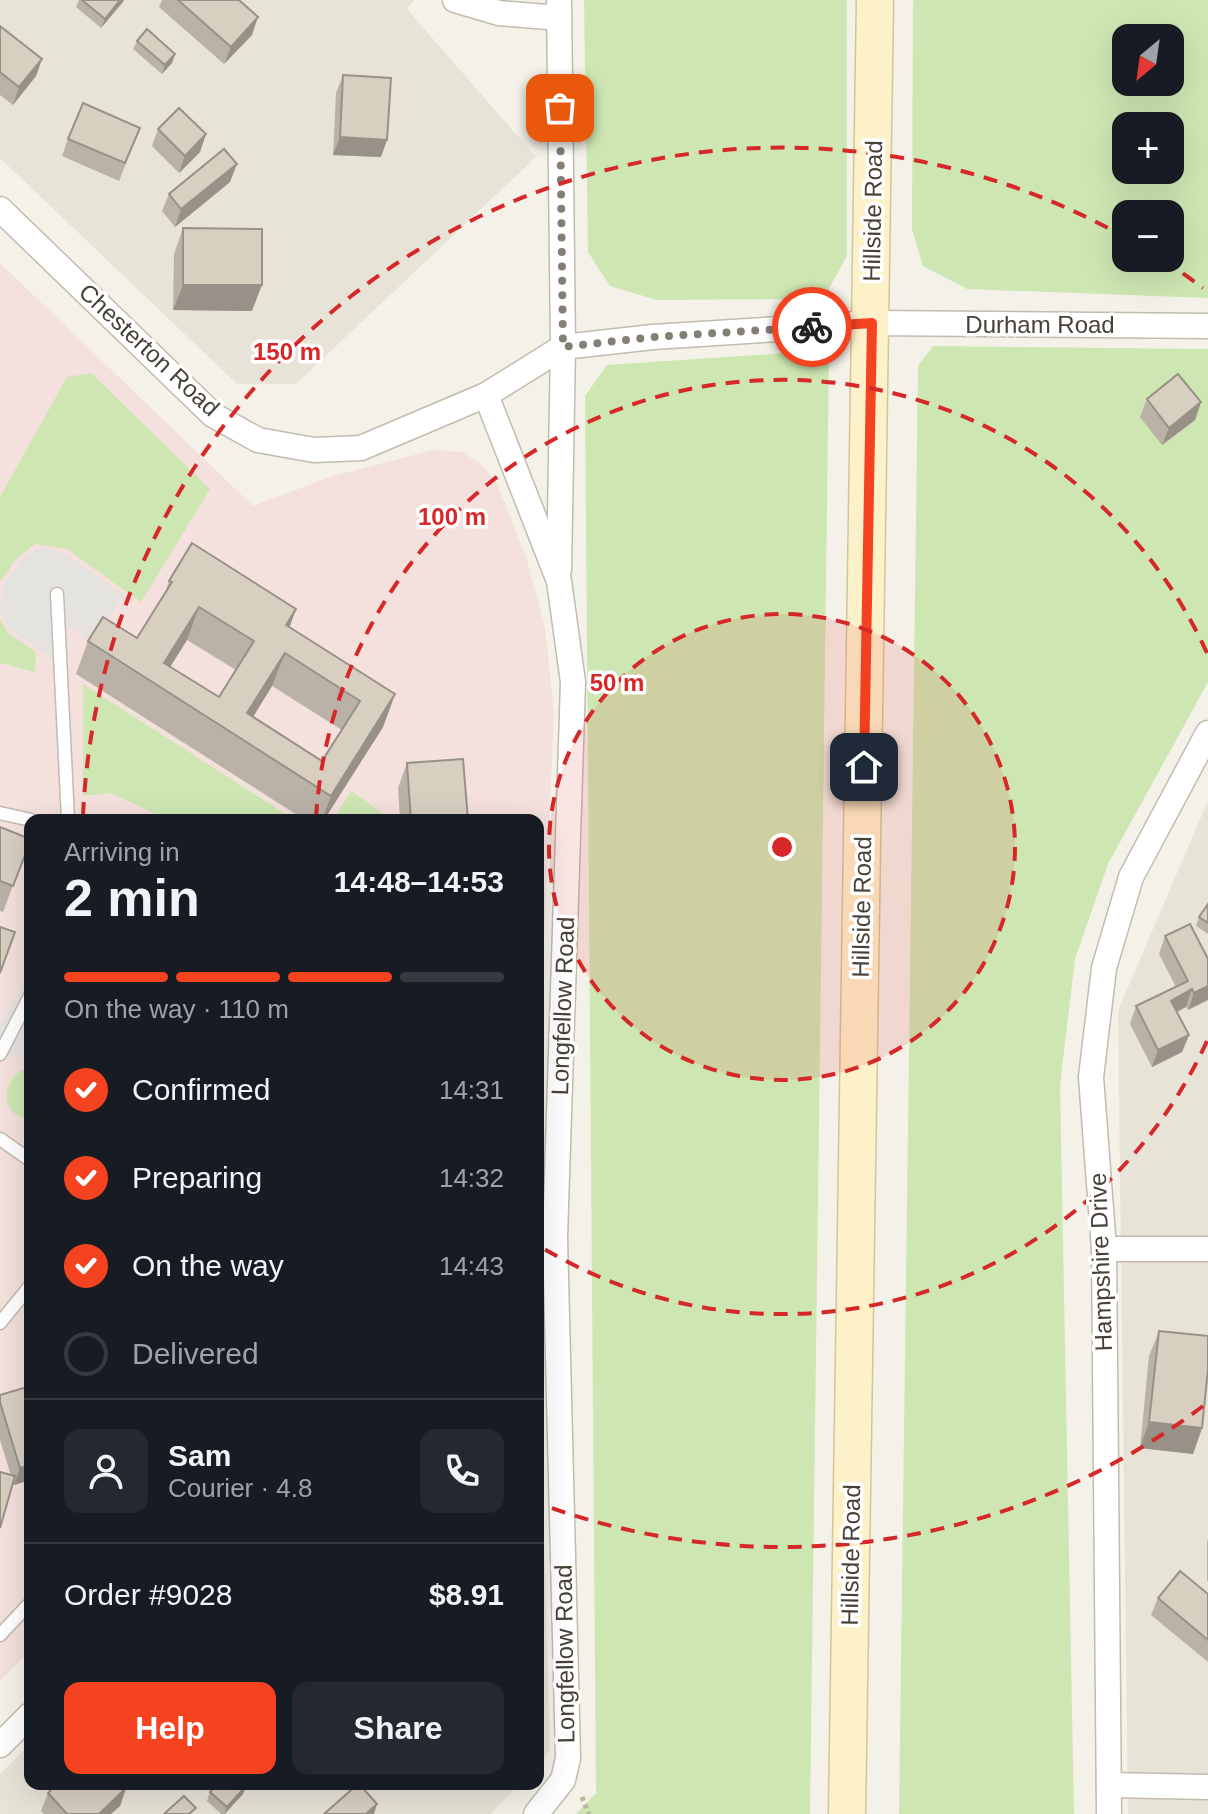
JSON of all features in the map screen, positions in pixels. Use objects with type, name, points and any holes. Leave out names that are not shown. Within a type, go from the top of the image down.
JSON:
[{"type":"main road","name":"Hillside Road","points":[[847,1814],[875,0]]},
{"type":"street","points":[[455,0],[499,13],[559,9],[563,347],[559,581]]},
{"type":"street","name":"Chesterton Road","points":[[0,209],[213,415],[258,440],[314,450],[361,448],[486,395],[563,347],[653,337],[872,323]]},
{"type":"street","name":"Durham Road","points":[[872,323],[1208,326]]},
{"type":"street","name":"Longfellow Road","points":[[486,395],[559,581],[573,682],[547,1242],[568,1758],[563,1780],[536,1814]]},
{"type":"street","name":"Hampshire Drive","points":[[1109,1814],[1104,1249],[1091,1077],[1104,968],[1131,877],[1208,733]]},
{"type":"street","points":[[1104,1249],[1208,1249]]},
{"type":"street","points":[[0,1745],[24,1721]]},
{"type":"street","points":[[1109,1785],[1208,1787]]},
{"type":"lane","points":[[57,594],[68,814]]},
{"type":"lane","points":[[0,813],[24,818]]},
{"type":"lane","points":[[0,1054],[24,1008]]},
{"type":"lane","points":[[0,1139],[24,1156]]},
{"type":"lane","points":[[0,1323],[24,1293]]},
{"type":"lane","points":[[0,1635],[24,1609]]},
{"type":"shaded area","points":[[0,0],[414,0],[407,9],[536,157],[296,384],[237,384],[0,158]]},
{"type":"shaded area","points":[[0,263],[253,506],[330,477],[433,450],[461,452],[480,463],[496,481],[526,557],[545,628],[554,711],[544,944],[544,814],[24,814],[24,1657],[0,1681]]},
{"type":"shaded area","points":[[39,547],[67,555],[123,595],[94,642],[70,626],[50,657],[10,629],[0,613],[3,586],[21,561]]},
{"type":"shaded area","points":[[1208,801],[1208,1814],[1128,1814],[1118,1011]]},
{"type":"shaded area","points":[[24,979],[24,1060],[0,1048],[0,1026]]},
{"type":"shaded area","points":[[544,1535],[550,1750],[544,1757]]},
{"type":"shaded area","points":[[24,1750],[24,1790],[513,1790],[491,1814],[0,1814],[0,1774]]},
{"type":"green space","points":[[584,0],[847,0],[847,256],[823,299],[657,300],[610,286],[588,252]]},
{"type":"green space","points":[[913,0],[1208,0],[1208,298],[967,289],[923,266],[912,229]]},
{"type":"green space","points":[[933,346],[1208,349],[1208,682],[1108,864],[1075,959],[1060,1085],[1074,1814],[899,1814],[918,366]]},
{"type":"green space","points":[[829,350],[810,1814],[576,1814],[596,1793],[585,396],[607,365]]},
{"type":"green space","points":[[91,373],[210,489],[141,602],[67,549],[35,544],[17,558],[0,582],[0,497],[67,377]]},
{"type":"green space","points":[[0,619],[8,633],[36,652],[35,672],[0,663]]},
{"type":"green space","points":[[83,684],[286,814],[155,814],[111,793],[83,796]]},
{"type":"green space","points":[[351,791],[384,814],[337,814]]},
{"type":"green space","points":[[24,1069],[24,1118],[13,1112],[7,1098],[7,1090],[16,1075]]},
{"type":"building","points":[[82,0],[120,0],[105,19]]},
{"type":"building","points":[[178,0],[239,0],[258,17],[231,47]]},
{"type":"building","points":[[0,26],[42,59],[19,87],[0,72]]},
{"type":"building","points":[[147,29],[175,54],[165,65],[137,41]]},
{"type":"building","points":[[343,75],[391,78],[387,140],[340,137]]},
{"type":"building","points":[[83,103],[140,128],[125,163],[68,139]]},
{"type":"building","points":[[179,108],[206,134],[185,156],[158,129]]},
{"type":"building","points":[[224,149],[237,164],[181,209],[169,194]]},
{"type":"building","points":[[183,228],[262,229],[262,285],[183,285]]},
{"type":"building","points":[[1178,374],[1201,402],[1169,428],[1147,399]]},
{"type":"building","points":[[192,543],[296,609],[286,625],[395,694],[331,796],[88,641],[103,617],[137,638],[172,582],[169,581]],"holes":[[[199,607],[254,641],[219,697],[164,663]],[[285,653],[360,701],[322,761],[247,713]]]},
{"type":"building","points":[[463,759],[468,814],[411,814],[407,763]]},
{"type":"building","points":[[0,827],[24,837],[24,858],[13,886],[0,881]]},
{"type":"building","points":[[1208,904],[1208,923],[1199,917]]},
{"type":"building","points":[[1190,924],[1208,959],[1208,986],[1194,993],[1192,989],[1171,1001],[1189,1035],[1158,1050],[1136,1006],[1188,981],[1165,936]]},
{"type":"building","points":[[0,927],[15,932],[0,973]]},
{"type":"building","points":[[1159,1331],[1208,1336],[1202,1428],[1149,1422]]},
{"type":"building","points":[[24,1388],[24,1467],[20,1468],[0,1395]]},
{"type":"building","points":[[0,1472],[15,1476],[0,1528]]},
{"type":"building","points":[[1180,1571],[1208,1594],[1208,1640],[1158,1598]]},
{"type":"building","points":[[51,1790],[124,1790],[99,1814],[67,1814],[48,1793]]},
{"type":"building","points":[[212,1790],[242,1790],[227,1807],[210,1792]]},
{"type":"building","points":[[351,1790],[364,1790],[377,1804],[366,1814],[324,1814]]},
{"type":"building","points":[[184,1796],[196,1808],[189,1814],[164,1814]]},
{"type":"way so far","points":[[560,108],[563,347],[653,337],[812,327]]},
{"type":"route","points":[[812,327],[872,323],[864,767]]}]
